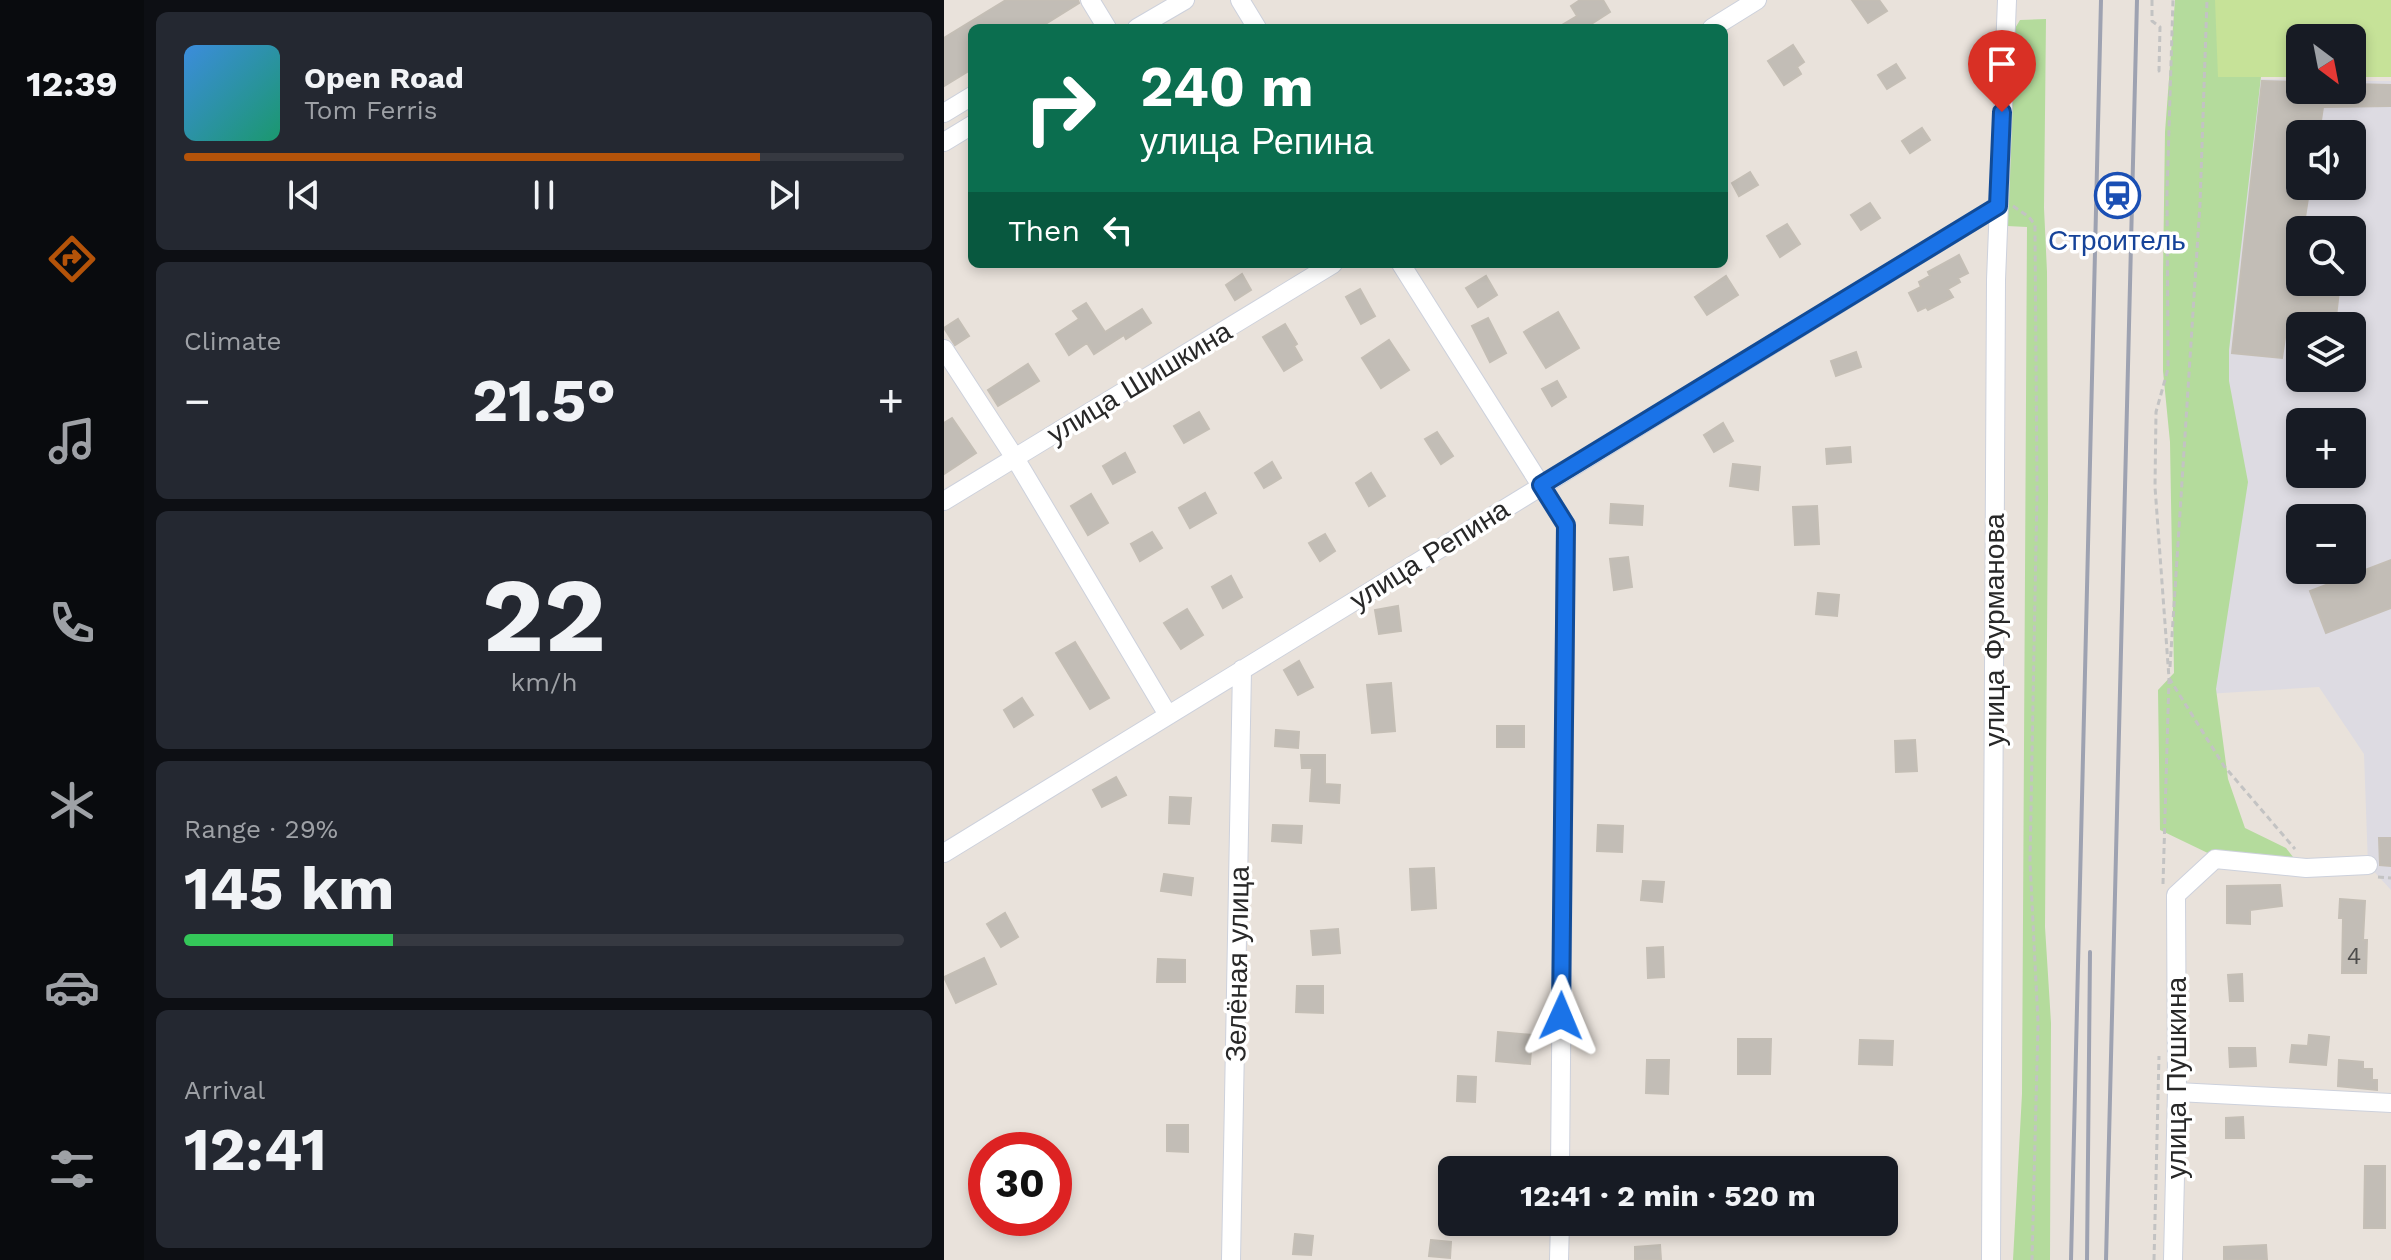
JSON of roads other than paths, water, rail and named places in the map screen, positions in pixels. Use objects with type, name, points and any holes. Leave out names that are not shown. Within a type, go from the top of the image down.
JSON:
[{"type":"street","points":[[1090,0],[1099,24]]},
{"type":"street","points":[[1144,24],[1185,0]]},
{"type":"street","points":[[1240,0],[1255,24]]},
{"type":"street","points":[[1718,24],[1757,0]]},
{"type":"street","name":"улица Фурманова","points":[[1991,1260],[1998,201],[2007,0]]},
{"type":"street","points":[[944,113],[968,98]]},
{"type":"street","points":[[944,142],[968,127]]},
{"type":"street","name":"улица Репина","points":[[944,853],[1998,201]]},
{"type":"street","name":"улица Шишкина","points":[[944,501],[1326,268]]},
{"type":"street","points":[[1404,268],[1566,525],[1560,1156]]},
{"type":"street","points":[[944,349],[1015,458],[1168,715]]},
{"type":"street","name":"Зелёная улица","points":[[1231,1260],[1242,669]]},
{"type":"street","name":"улица Пушкина","points":[[2173,1260],[2177,1092],[2169,895],[2215,859],[2371,871]]},
{"type":"street","points":[[2177,1092],[2391,1103]]},
{"type":"street","points":[[1559,1260],[1560,1236]]},
{"type":"railway","points":[[2071,1260],[2101,0]]},
{"type":"railway","points":[[2106,1260],[2137,0]]},
{"type":"railway","points":[[2087,1260],[2090,952]]},
{"type":"place","name":"Строитель","points":[[2117,195]]}]
